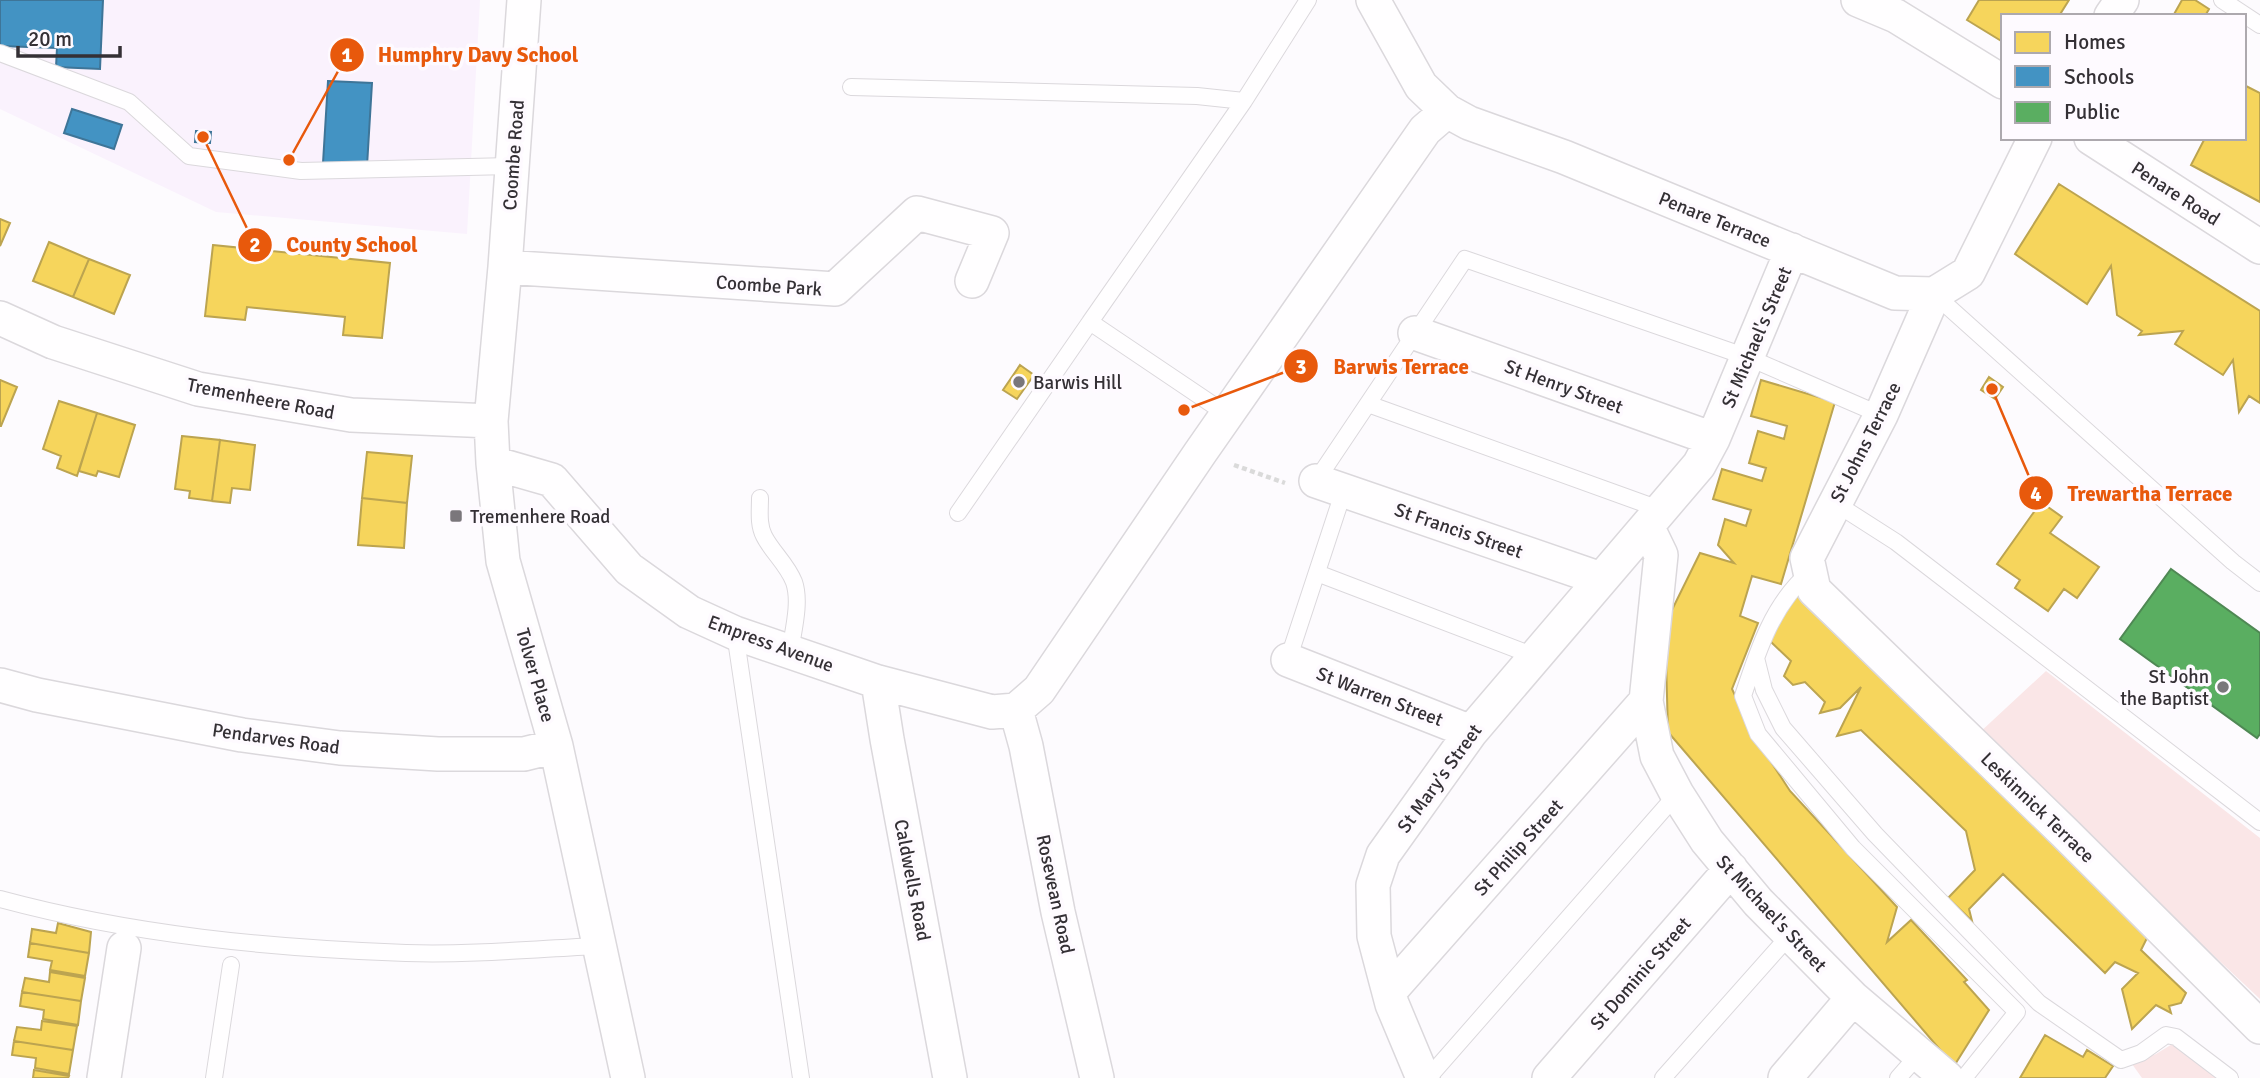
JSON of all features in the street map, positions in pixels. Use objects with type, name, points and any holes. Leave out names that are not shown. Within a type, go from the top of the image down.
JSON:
[{"type":"street","name":"Coombe Road","points":[[505,267],[524,0]]},
{"type":"street","name":"Penare Terrace","points":[[1373,0],[1421,86],[1447,111],[1469,123],[1564,157],[1895,293],[1934,294]]},
{"type":"street","points":[[1858,0],[1901,8],[2001,81]]},
{"type":"street","points":[[1016,710],[1039,690],[1425,130],[1447,111]]},
{"type":"street","points":[[1934,294],[1968,273],[2034,140]]},
{"type":"street","name":"Penare Road","points":[[2094,140],[2260,247]]},
{"type":"street","name":"Coombe Park","points":[[505,267],[835,289],[918,213],[992,233],[972,281]]},
{"type":"street","name":"St Michael's Street","points":[[1792,250],[1713,439],[1699,465],[1655,518],[1661,555],[1646,701],[1657,756],[1676,794],[1707,841],[1758,902],[1853,998],[1947,1078]]},
{"type":"street","name":"Tolver Place","points":[[505,267],[491,421],[503,561],[556,746],[628,1078]]},
{"type":"street","name":"St Johns Terrace","points":[[1812,581],[1807,558],[1881,415],[1934,294]]},
{"type":"street","name":"Tremenheere Road","points":[[0,318],[53,342],[198,389],[351,415],[491,421]]},
{"type":"street","name":"St Henry Street","points":[[1415,333],[1713,439]]},
{"type":"street","name":"Empress Avenue","points":[[493,463],[552,480],[629,569],[688,612],[735,633],[878,682],[992,712],[1016,710]]},
{"type":"street","name":"St Francis Street","points":[[1330,486],[1601,579]]},
{"type":"street","name":"St Mary's Street","points":[[1425,1078],[1389,992],[1374,936],[1373,885],[1383,855],[1471,732],[1655,518]]},
{"type":"street","name":"Leskinnick Terrace","points":[[1812,581],[2260,1027]]},
{"type":"street","name":"St Warren Street","points":[[1288,660],[1471,732]]},
{"type":"street","name":"Caldwells Road","points":[[878,682],[950,1078]]},
{"type":"street","name":"Pendarves Road","points":[[0,685],[37,695],[242,735],[341,748],[438,754],[524,754],[556,746]]},
{"type":"street","name":"St Philip Street","points":[[1389,992],[1646,701]]},
{"type":"street","name":"Rosevean Road","points":[[1016,710],[1026,746],[1058,912],[1097,1078]]},
{"type":"street","name":"St Dominic Street","points":[[1549,1078],[1731,869]]},
{"type":"street","points":[[104,1078],[124,948]]},
{"type":"street","points":[[1785,1078],[1853,998]]},
{"type":"lane","points":[[958,513],[1244,101],[1308,0]]},
{"type":"lane","points":[[2222,0],[2243,14]]},
{"type":"lane","points":[[0,53],[129,103],[189,156],[301,171],[512,166]]},
{"type":"lane","points":[[851,88],[1198,96],[1244,101]]},
{"type":"lane","points":[[1288,660],[1317,573],[1330,486],[1368,404],[1465,259],[1747,357],[1881,415]]},
{"type":"lane","points":[[1934,294],[2203,536],[2260,583]]},
{"type":"lane","points":[[1090,322],[1228,415]]},
{"type":"lane","points":[[1368,404],[1655,518]]},
{"type":"lane","points":[[760,498],[760,523],[764,537],[784,562],[795,584],[796,611],[790,652]]},
{"type":"lane","points":[[1835,503],[1896,542],[2260,822]]},
{"type":"lane","points":[[1317,573],[1534,656]]},
{"type":"lane","points":[[1812,581],[1793,586],[1766,631],[1744,696],[1758,734],[1853,848],[2017,1012],[1964,1078]]},
{"type":"lane","points":[[735,633],[801,1078]]},
{"type":"lane","points":[[1756,658],[1764,690],[1790,736],[1884,843],[2039,1003],[2121,1060],[2141,1053],[2166,1035],[2176,1037],[2230,1078]]},
{"type":"lane","points":[[1425,1078],[1676,794]]},
{"type":"lane","points":[[0,899],[130,928],[228,942],[409,953],[598,946]]},
{"type":"lane","points":[[1663,1078],[1790,935]]},
{"type":"lane","points":[[214,1078],[231,965]]},
{"type":"lane","points":[[1898,1078],[1920,1053]]},
{"type":"path","points":[[1200,453],[1298,488],[1330,486]]},
{"type":"shaded area","points":[[0,0],[480,0],[467,234],[216,212],[0,109]]},
{"type":"shaded area","points":[[2046,671],[2260,838],[2260,999],[1978,734]]},
{"type":"shaded area","points":[[2174,1043],[2222,1078],[2142,1078],[2132,1064]]},
{"type":"building: Homes","points":[[1979,0],[2069,0],[2060,14],[2001,14],[2001,41],[1967,20]]},
{"type":"building: Homes","points":[[2182,0],[2195,0],[2209,9],[2206,14],[2174,14]]},
{"type":"building: Homes","points":[[2246,86],[2260,93],[2260,202],[2191,165],[2204,140],[2246,140]]},
{"type":"building: Homes","points":[[2059,184],[2260,311],[2260,403],[2249,396],[2239,412],[2233,360],[2223,375],[2175,344],[2183,331],[2139,335],[2142,331],[2117,315],[2111,266],[2087,304],[2015,254]]},
{"type":"building: Homes","points":[[0,219],[10,223],[0,246]]},
{"type":"building: Homes","points":[[49,242],[89,259],[73,297],[33,281]]},
{"type":"building: Homes","points":[[213,245],[390,263],[382,338],[343,335],[345,317],[247,307],[245,320],[205,316]]},
{"type":"building: Homes","points":[[89,259],[130,275],[114,314],[73,297]]},
{"type":"building: Homes","name":"Barwis Hill","points":[[1020,365],[1034,375],[1017,399],[1003,390]]},
{"type":"building: Homes","points":[[1989,377],[2003,387],[1995,399],[1981,390]]},
{"type":"building: Homes","points":[[0,380],[17,387],[1,426],[0,426]]},
{"type":"building: Homes","points":[[1761,380],[1835,402],[1781,584],[1752,576],[1740,616],[1758,623],[1732,689],[1753,734],[1790,791],[1897,907],[1887,942],[1911,920],[1967,980],[1964,982],[1989,1010],[1954,1066],[1668,732],[1665,624],[1700,553],[1734,563],[1718,545],[1725,519],[1746,526],[1751,510],[1713,499],[1722,469],[1762,481],[1766,468],[1749,463],[1758,431],[1784,439],[1787,426],[1751,416]]},
{"type":"building: Homes","points":[[59,401],[97,413],[77,476],[57,468],[61,456],[43,449]]},
{"type":"building: Homes","points":[[97,413],[135,425],[119,477],[98,471],[96,476],[79,471]]},
{"type":"building: Homes","points":[[182,436],[220,440],[212,501],[189,498],[190,491],[175,489]]},
{"type":"building: Homes","points":[[220,440],[255,445],[250,490],[232,488],[230,503],[212,501]]},
{"type":"building: Homes","points":[[367,452],[412,456],[407,503],[362,498]]},
{"type":"building: Homes","points":[[362,498],[407,503],[404,548],[358,545]]},
{"type":"building: Homes","points":[[2041,502],[2062,517],[2050,533],[2099,567],[2077,598],[2064,589],[2048,611],[2015,588],[2020,580],[1997,564]]},
{"type":"building: Homes","points":[[1796,589],[2150,932],[2141,950],[2186,993],[2181,1003],[2169,1006],[2171,1013],[2156,1005],[2132,1029],[2122,989],[2138,973],[2115,962],[2105,973],[2003,874],[1969,909],[1972,921],[1948,898],[1975,870],[1966,831],[1861,730],[1837,736],[1861,687],[1840,708],[1820,713],[1825,702],[1805,682],[1793,685],[1784,676],[1791,661],[1770,641]]},
{"type":"building: Homes","points":[[58,923],[91,932],[89,953],[30,943],[32,929],[56,933]]},
{"type":"building: Homes","points":[[30,943],[89,953],[85,976],[50,970],[52,961],[28,957]]},
{"type":"building: Homes","points":[[50,972],[85,978],[81,1001],[22,992],[25,978],[49,982]]},
{"type":"building: Homes","points":[[22,992],[81,1001],[78,1025],[43,1019],[44,1010],[20,1006]]},
{"type":"building: Homes","points":[[42,1021],[77,1026],[73,1050],[14,1041],[17,1027],[41,1030]]},
{"type":"building: Homes","points":[[2045,1035],[2083,1057],[2087,1050],[2113,1066],[2105,1078],[2020,1078]]},
{"type":"building: Homes","points":[[14,1041],[73,1050],[69,1074],[35,1068],[36,1058],[12,1055]]},
{"type":"building: Homes","points":[[34,1070],[69,1076],[33,1078]]},
{"type":"building: Schools","points":[[0,0],[103,0],[100,69],[56,67],[57,48],[0,46]]},
{"type":"building: Schools","points":[[328,81],[372,83],[367,166],[323,163]]},
{"type":"building: Schools","points":[[72,109],[122,125],[114,149],[64,133]]},
{"type":"building: Schools","points":[[196,131],[211,132],[210,143],[195,142]]},
{"type":"building: Public","name":"St John the Baptist","points":[[2171,569],[2260,633],[2260,734],[2257,738],[2120,639]]},
{"type":"place","name":"County School","points":[[203,137]]},
{"type":"place","name":"Humphry Davy School","points":[[289,160]]},
{"type":"place","name":"Barwis Hill","points":[[1019,382]]},
{"type":"place","name":"Trewartha Terrace","points":[[1992,389]]},
{"type":"place","name":"Barwis Terrace","points":[[1184,410]]},
{"type":"place","name":"Tremenhere Road","points":[[456,516]]},
{"type":"place","name":"St John the Baptist","points":[[2223,687]]}]
